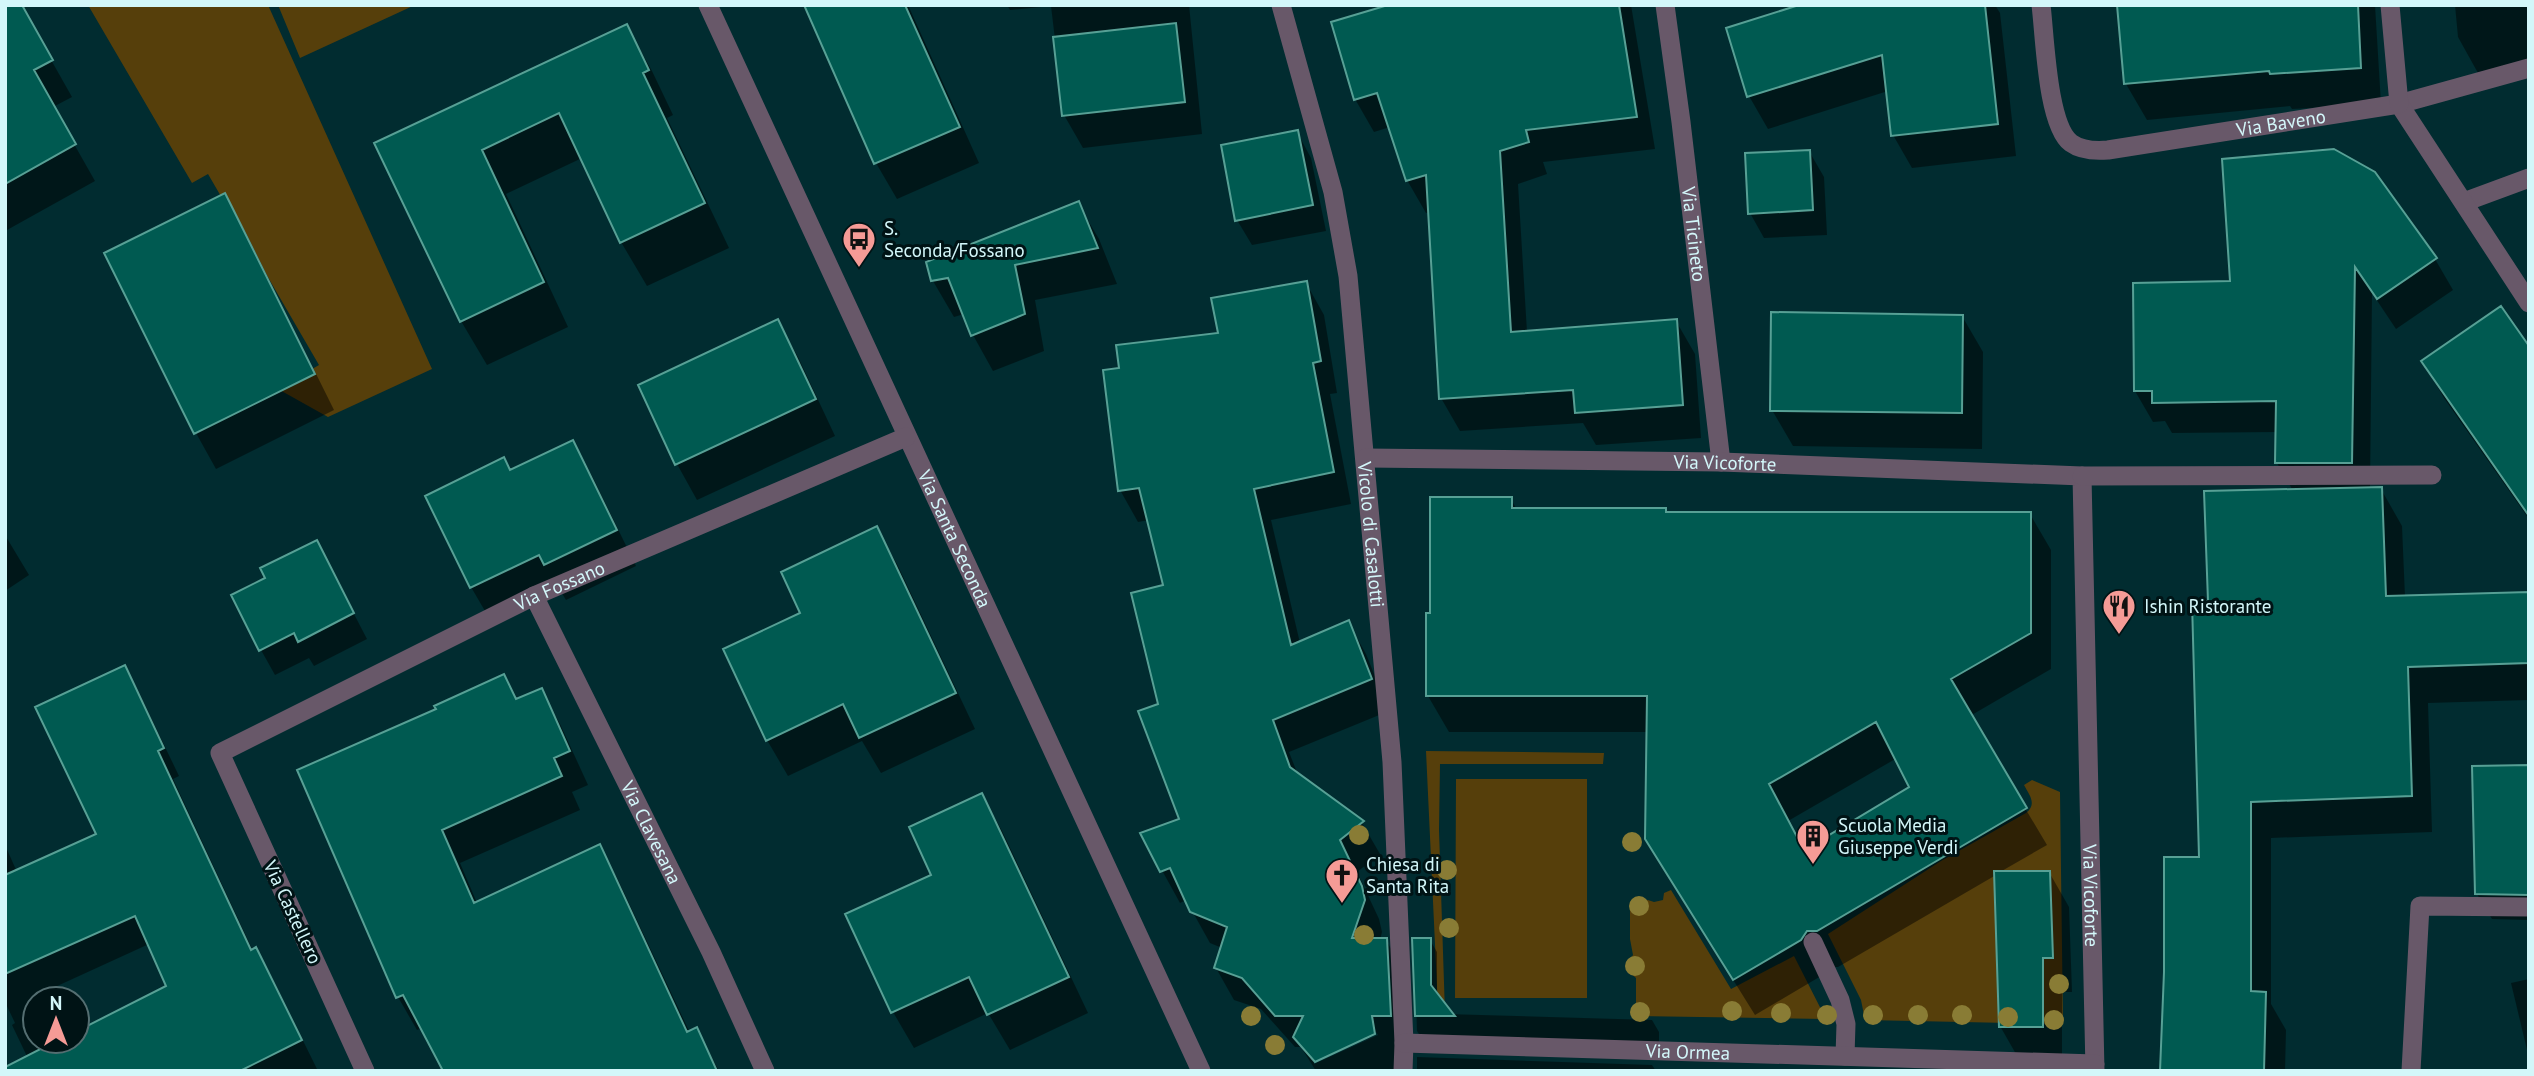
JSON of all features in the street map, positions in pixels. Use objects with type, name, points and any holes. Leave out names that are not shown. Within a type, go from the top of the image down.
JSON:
[{"type":"street","name":"Via Santa Seconda","points":[[708,5],[1201,1071]]},
{"type":"street","name":"Vicolo di Casalotti","points":[[1281,5],[1333,192],[1348,276],[1392,762],[1403,1071]]},
{"type":"street","name":"Via Ticineto","points":[[1665,5],[1721,463]]},
{"type":"street","name":"Via Baveno","points":[[2041,5],[2054,113],[2069,142],[2087,150],[2108,150],[2399,104],[2529,68]]},
{"type":"street","points":[[2390,5],[2399,104],[2529,303]]},
{"type":"street","points":[[2464,202],[2529,178]]},
{"type":"street","name":"Via Fossano","points":[[220,754],[534,596],[906,438]]},
{"type":"street","name":"Via Vicoforte","points":[[1366,458],[1721,463],[2082,476],[2432,475]]},
{"type":"street","name":"Via Vicoforte","points":[[2082,476],[2095,1067]]},
{"type":"street","name":"Via Clavesana","points":[[534,596],[711,952],[765,1071]]},
{"type":"street","name":"Via Castellero","points":[[220,754],[365,1071]]},
{"type":"street","points":[[2411,1071],[2420,906],[2529,907]]},
{"type":"street","points":[[1812,942],[1840,1000],[1846,1024],[1844,1056]]},
{"type":"street","name":"Via Ormea","points":[[1404,1043],[1758,1063],[1844,1056],[2095,1067]]},
{"type":"shaded area","points":[[88,5],[268,5],[432,369],[328,417],[278,389],[319,365],[208,174],[192,183]]},
{"type":"shaded area","points":[[278,5],[415,5],[300,58]]},
{"type":"shaded area","points":[[1426,751],[1604,753],[1603,764],[1440,764],[1439,830],[1445,1013],[1438,1009]]},
{"type":"shaded area","points":[[1456,779],[1587,779],[1587,998],[1455,998]]},
{"type":"shaded area","points":[[2032,780],[2060,792],[2063,1024],[1865,1020],[1861,1000],[1828,934],[1941,861],[2026,813],[2032,803],[2024,785]]},
{"type":"shaded area","points":[[1671,890],[1731,989],[1794,956],[1826,1019],[1636,1016],[1636,978],[1627,970],[1633,955],[1630,905],[1648,900],[1663,900],[1664,893]]},
{"type":"building","points":[[5,5],[22,5],[53,60],[34,70],[76,144],[5,184]]},
{"type":"building","points":[[804,5],[905,5],[960,127],[874,164]]},
{"type":"building","points":[[1388,5],[1619,5],[1637,117],[1526,130],[1529,142],[1500,151],[1511,332],[1677,319],[1683,405],[1575,413],[1573,390],[1439,399],[1426,175],[1406,181],[1377,93],[1354,100],[1331,22]]},
{"type":"building","points":[[1799,5],[1985,5],[1998,124],[1891,136],[1882,55],[1747,97],[1726,28]]},
{"type":"building","points":[[2117,5],[2358,5],[2361,68],[2270,74],[2269,71],[2124,84]]},
{"type":"building","points":[[1176,23],[1185,102],[1062,116],[1053,37]]},
{"type":"building","points":[[627,24],[649,70],[643,73],[705,203],[620,243],[559,113],[482,150],[544,282],[460,322],[374,143]]},
{"type":"building","points":[[1298,130],[1313,205],[1235,221],[1221,145]]},
{"type":"building","points":[[2334,149],[2375,172],[2437,258],[2377,299],[2355,267],[2352,463],[2275,463],[2276,401],[2152,403],[2152,391],[2134,391],[2133,283],[2230,281],[2222,159]]},
{"type":"building","points":[[1810,150],[1813,210],[1748,214],[1745,153]]},
{"type":"building","points":[[225,193],[315,374],[194,434],[104,253]]},
{"type":"building","points":[[1079,201],[1098,248],[1015,265],[1025,314],[971,336],[948,278],[931,281],[926,262]]},
{"type":"building","points":[[1307,281],[1321,361],[1313,363],[1334,472],[1254,489],[1291,645],[1349,620],[1372,679],[1273,720],[1290,767],[1364,821],[1340,840],[1362,886],[1365,900],[1352,938],[1387,938],[1391,1016],[1372,1016],[1375,1034],[1315,1062],[1293,1037],[1303,1016],[1275,1016],[1242,978],[1214,968],[1227,927],[1190,912],[1170,868],[1160,872],[1140,833],[1179,819],[1138,711],[1158,704],[1131,593],[1163,585],[1139,488],[1118,491],[1103,370],[1119,368],[1116,345],[1218,333],[1211,298]]},
{"type":"building","points":[[2501,306],[2529,346],[2529,516],[2421,361]]},
{"type":"building","points":[[1771,312],[1963,315],[1962,413],[1770,411]]},
{"type":"building","points":[[778,319],[816,399],[675,465],[638,385]]},
{"type":"building","points":[[573,440],[617,530],[544,565],[539,555],[470,588],[425,496],[504,457],[510,470]]},
{"type":"building","points":[[2382,487],[2386,596],[2529,592],[2529,663],[2408,667],[2412,796],[2251,802],[2251,991],[2266,992],[2264,1071],[2160,1071],[2164,972],[2164,857],[2199,857],[2192,602],[2208,601],[2204,491]]},
{"type":"building","points":[[1430,497],[1512,497],[1512,508],[1666,508],[1666,512],[2031,512],[2031,633],[1951,679],[2027,808],[1817,931],[1807,931],[1801,940],[1733,980],[1645,839],[1647,696],[1426,696],[1426,613],[1430,613]],"holes":[[[1876,722],[1909,787],[1804,850],[1769,784]]]},
{"type":"building","points":[[877,526],[956,693],[859,738],[843,704],[766,741],[723,649],[800,613],[781,572]]},
{"type":"building","points":[[317,540],[354,613],[298,642],[294,633],[259,651],[231,595],[265,578],[260,568]]},
{"type":"building","points":[[125,665],[164,748],[158,751],[251,950],[256,947],[302,1040],[240,1071],[5,1071],[5,1067],[29,1055],[91,1055],[91,1024],[166,986],[135,916],[5,974],[5,875],[96,834],[35,707]]},
{"type":"building","points":[[504,674],[516,699],[542,688],[570,751],[554,758],[562,776],[442,830],[474,903],[600,844],[687,1032],[697,1027],[717,1071],[443,1071],[403,995],[396,998],[297,770],[436,709],[434,706]]},
{"type":"building","points":[[2529,765],[2529,895],[2475,894],[2472,766]]},
{"type":"building","points":[[982,793],[1069,977],[987,1015],[969,977],[891,1013],[845,914],[931,875],[909,827]]},
{"type":"building","points":[[1994,871],[2050,871],[2053,958],[2043,958],[2043,1027],[1999,1027]]},
{"type":"building","points":[[1412,938],[1431,938],[1431,985],[1455,1016],[1415,1016]]},
{"type":"place","name":"S. Seconda/Fossano","points":[[859,269]]},
{"type":"place","name":"Ishin Ristorante","points":[[2119,636]]},
{"type":"place","name":"Scuola Media Giuseppe Verdi","points":[[1813,866]]},
{"type":"place","name":"Chiesa di Santa Rita","points":[[1342,905]]}]
